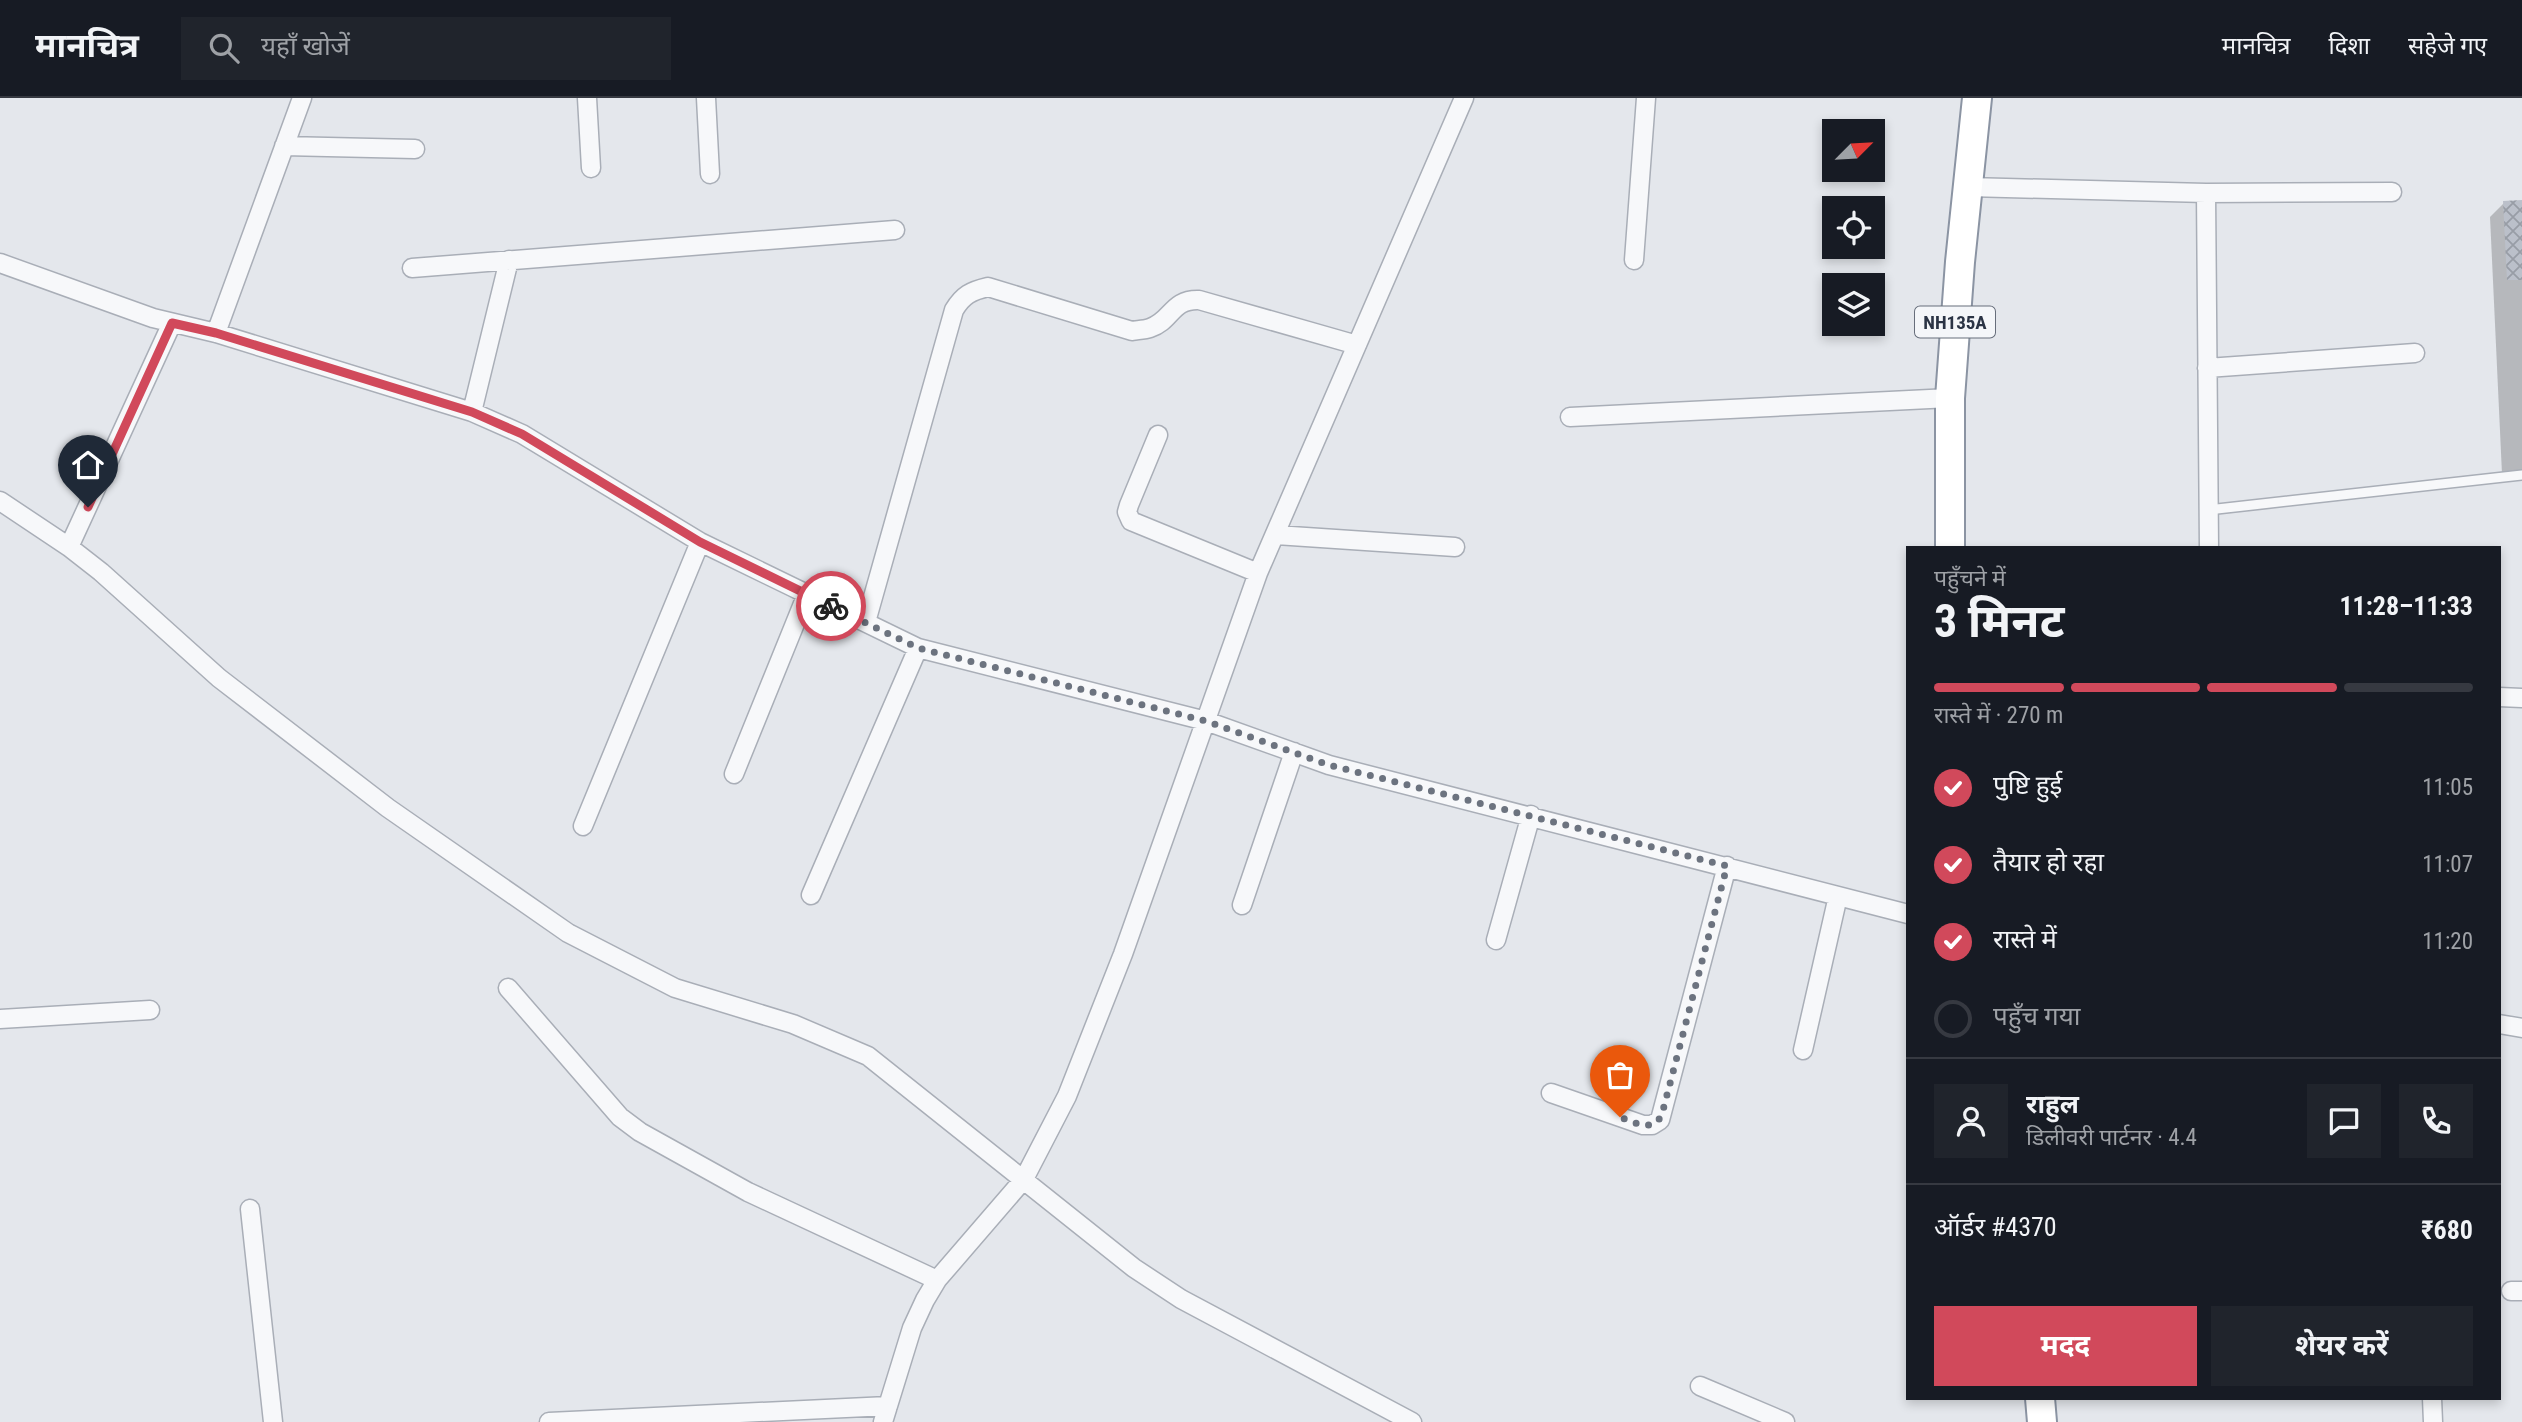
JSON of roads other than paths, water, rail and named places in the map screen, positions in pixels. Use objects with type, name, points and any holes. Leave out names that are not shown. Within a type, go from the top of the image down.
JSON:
[{"type":"highway","name":"NH135A","points":[[1950,546],[1950,398],[1977,98]]},
{"type":"highway","points":[[2040,1400],[2042,1422]]},
{"type":"street","points":[[216,333],[302,98]]},
{"type":"street","points":[[587,98],[591,168]]},
{"type":"street","points":[[706,98],[710,174]]},
{"type":"street","points":[[550,1422],[886,1414],[912,1328],[937,1280],[1024,1179],[1067,1096],[1123,954],[1258,573],[1464,98]]},
{"type":"street","points":[[1634,260],[1646,98]]},
{"type":"street","points":[[284,146],[415,149]]},
{"type":"street","points":[[1968,187],[2206,192],[2392,192]]},
{"type":"street","points":[[2206,192],[2209,546]]},
{"type":"street","points":[[412,268],[895,230]]},
{"type":"street","points":[[472,412],[509,260]]},
{"type":"street","points":[[0,263],[153,318],[216,333],[472,412],[522,434],[700,542],[918,648],[1206,721],[1329,765],[1906,913]]},
{"type":"street","points":[[866,622],[954,310],[961,297],[988,287],[1132,331],[1150,328],[1163,320],[1178,304],[1199,300],[1357,345]]},
{"type":"street","points":[[69,547],[172,323]]},
{"type":"street","points":[[2207,368],[2415,353]]},
{"type":"street","points":[[1570,416],[1950,398]]},
{"type":"street","points":[[1158,435],[1129,505],[1127,512],[1131,521],[1258,573]]},
{"type":"street","points":[[0,502],[69,547],[101,572],[219,678],[388,808],[568,933],[675,988],[793,1024],[869,1056],[1134,1268],[1181,1298],[1412,1422]]},
{"type":"street","points":[[1276,535],[1455,547]]},
{"type":"street","points":[[583,826],[700,542]]},
{"type":"street","points":[[734,774],[807,594]]},
{"type":"street","points":[[811,895],[918,648]]},
{"type":"street","points":[[2501,697],[2522,698]]},
{"type":"street","points":[[1242,905],[1294,752]]},
{"type":"street","points":[[1496,940],[1531,815]]},
{"type":"street","points":[[1551,1093],[1643,1125],[1652,1125],[1660,1120],[1727,866]]},
{"type":"street","points":[[1802,1050],[1838,896]]},
{"type":"street","points":[[508,988],[620,1117],[640,1132],[748,1192],[937,1280]]},
{"type":"street","points":[[0,1018],[150,1010]]},
{"type":"street","points":[[2501,1024],[2522,1028]]},
{"type":"street","points":[[250,1209],[273,1422]]},
{"type":"street","points":[[1700,1385],[1785,1422]]},
{"type":"street","points":[[2432,1400],[2433,1422]]},
{"type":"lane","points":[[2208,510],[2522,475]]}]
